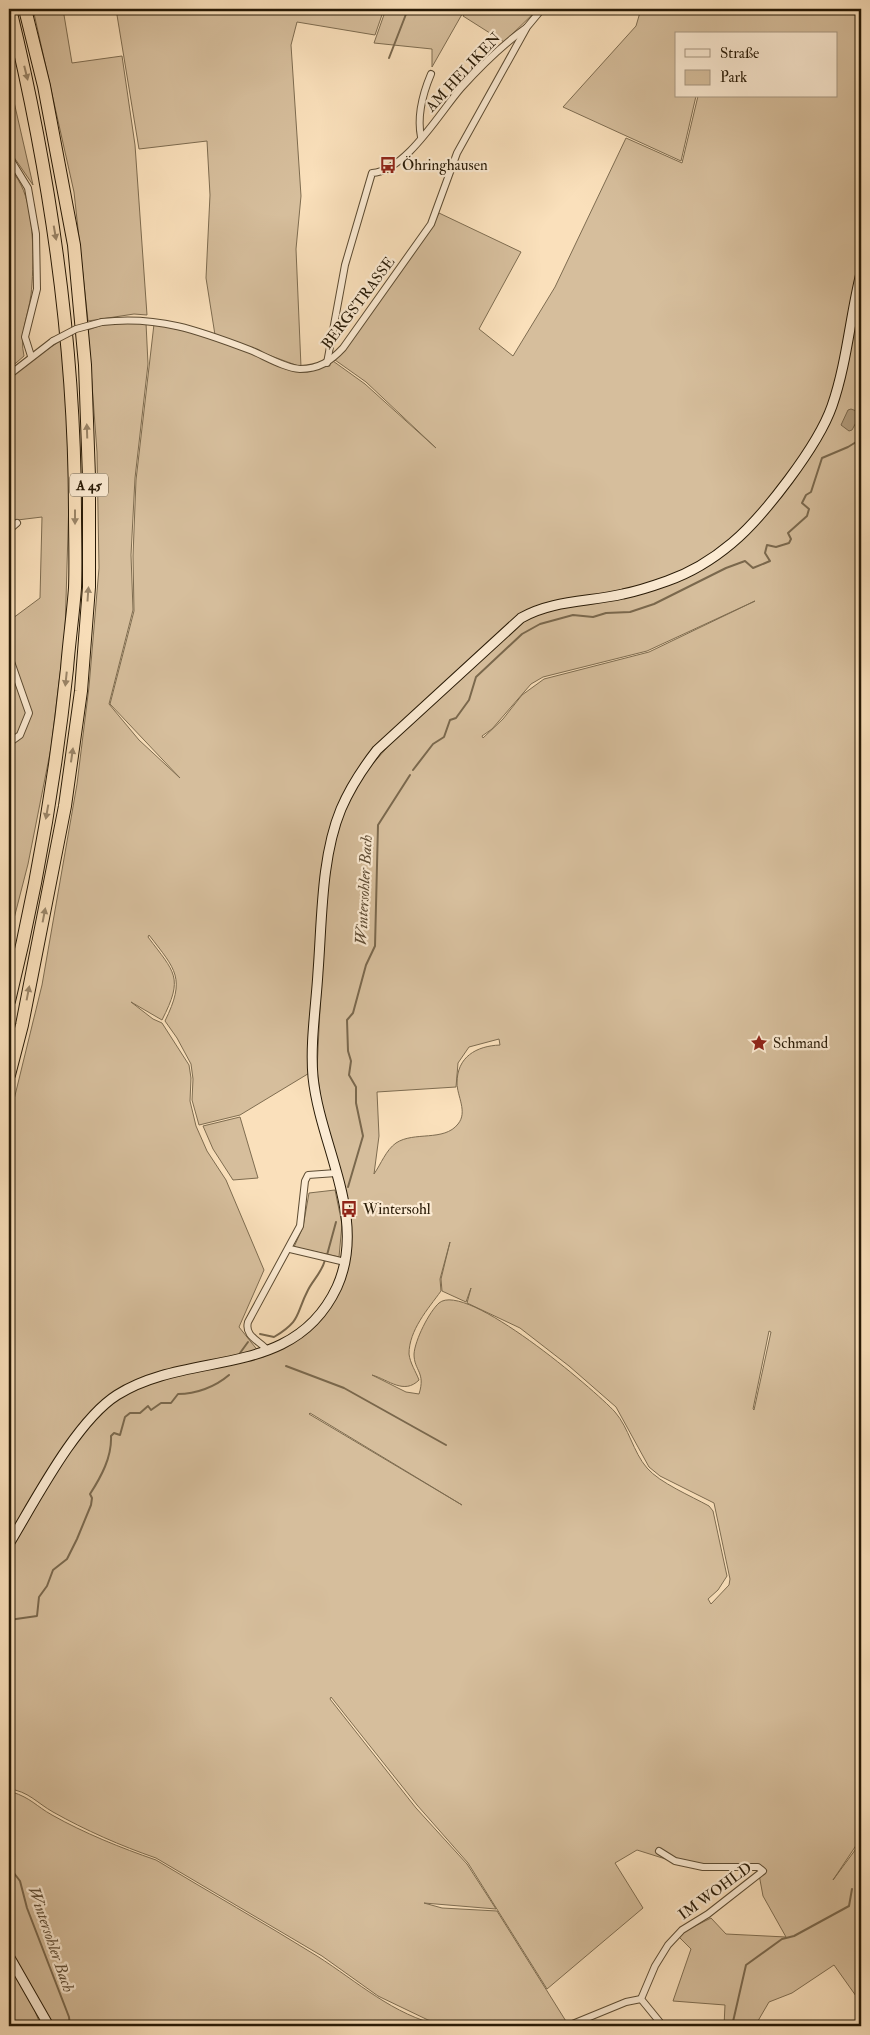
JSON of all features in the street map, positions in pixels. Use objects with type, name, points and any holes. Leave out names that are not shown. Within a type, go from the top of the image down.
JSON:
[{"type":"highway","name":"A 45","points":[[9,1001],[28,925],[60,736],[75,588],[75,465],[69,357],[57,244],[31,96],[10,9]]},
{"type":"highway","name":"A 45","points":[[9,1075],[22,1025],[65,806],[81,691],[89,586],[89,477],[85,365],[74,245],[44,86],[25,9]]},
{"type":"highway","points":[[9,966],[28,925]]},
{"type":"street","name":"BERGSTRASSE","points":[[9,375],[31,356],[53,341],[76,329],[102,322],[134,318],[181,326],[298,369],[320,366],[327,363],[343,348],[431,224],[458,152],[527,28],[542,9]]},
{"type":"street","name":"AM HELIKEN","points":[[327,363],[346,265],[372,173],[381,172],[397,163],[481,67],[527,28]]},
{"type":"street","name":"AM HELIKEN","points":[[420,137],[419,127],[425,89],[431,74]]},
{"type":"street","points":[[9,157],[28,188],[36,234],[37,289],[25,337],[31,356]]},
{"type":"street","points":[[9,1544],[74,1439],[103,1405],[143,1382],[272,1349],[302,1332],[328,1304],[345,1262],[347,1222],[313,1076],[313,1038],[328,863],[333,834],[351,790],[377,750],[506,629],[533,611],[559,604],[623,594],[668,581],[693,570],[732,543],[755,519],[803,459],[832,407],[845,356],[861,274]]},
{"type":"street","points":[[9,530],[17,524]]},
{"type":"street","points":[[9,656],[29,713],[20,735],[9,743]]},
{"type":"street","points":[[272,1349],[250,1336],[247,1326],[272,1274],[290,1249],[300,1226],[305,1181],[308,1175],[336,1173]]},
{"type":"street","points":[[290,1249],[345,1262]]},
{"type":"street","name":"IM WOHLD","points":[[641,1999],[655,1966],[668,1945],[682,1930],[708,1914],[763,1871],[758,1867],[703,1867],[675,1861],[659,1850]]},
{"type":"street","points":[[9,1956],[49,2026]]},
{"type":"street","points":[[571,2026],[606,2010],[641,1999],[663,2026]]},
{"type":"green space","points":[[33,9],[63,9],[72,63],[122,56],[135,145],[147,315],[134,314],[88,321],[74,192]]},
{"type":"green space","points":[[116,9],[384,9],[375,35],[297,22],[291,45],[301,196],[296,249],[301,367],[215,335],[206,278],[210,195],[207,141],[139,149]]},
{"type":"green space","points":[[386,9],[465,9],[432,67],[432,49],[374,43]]},
{"type":"green space","points":[[468,9],[538,9],[504,42],[463,16]]},
{"type":"green space","points":[[641,9],[861,9],[861,1838],[833,1880],[861,1842],[861,2003],[834,1965],[792,1993],[769,2002],[755,2026],[724,2026],[725,2005],[673,2001],[691,1949],[677,1935],[711,1918],[726,1934],[786,1937],[763,1896],[758,1869],[703,1866],[672,1861],[637,1850],[615,1863],[643,1908],[547,1989],[468,1863],[417,1805],[331,1697],[330,1699],[416,1808],[467,1864],[496,1909],[424,1903],[442,1908],[497,1911],[569,2026],[457,2026],[428,2020],[378,1996],[322,1956],[156,1858],[90,1831],[53,1812],[22,1792],[9,1789],[9,1120],[42,985],[77,784],[89,687],[99,568],[97,452],[88,330],[108,323],[146,323],[148,364],[135,478],[131,555],[133,610],[109,704],[139,740],[180,778],[110,704],[134,611],[133,556],[136,480],[154,324],[215,338],[298,371],[333,361],[365,384],[436,448],[366,382],[335,360],[433,225],[439,213],[521,252],[479,329],[513,356],[555,287],[626,138],[682,163],[698,98],[838,98],[838,32],[675,32],[675,98],[696,98],[681,161],[563,107],[636,26]],"holes":[[[755,601],[649,652],[544,679],[522,695],[503,719],[483,738],[482,736],[492,729],[531,684],[543,677],[647,651]],[[395,727],[400,733],[369,768],[374,748]],[[324,928],[317,1070],[322,1108],[350,1224],[349,1263],[330,1306],[304,1335],[263,1357],[239,1327],[264,1270],[226,1180],[207,1151],[196,1126],[190,1101],[191,1078],[189,1065],[162,1023],[153,1019],[131,1002],[162,1020],[173,994],[174,984],[170,968],[148,937],[149,935],[166,957],[175,975],[175,994],[165,1021],[191,1064],[193,1079],[192,1100],[199,1125],[240,1115],[311,1072]],[[499,1039],[500,1045],[476,1051],[464,1060],[460,1066],[457,1088],[462,1114],[458,1124],[445,1133],[403,1139],[396,1143],[386,1153],[374,1174],[379,1136],[377,1092],[456,1087],[458,1063],[469,1047]],[[450,1242],[441,1279],[442,1291],[466,1302],[471,1288],[467,1303],[520,1328],[569,1366],[616,1407],[649,1467],[660,1476],[714,1503],[730,1579],[729,1585],[711,1604],[708,1599],[718,1590],[727,1576],[713,1511],[709,1506],[653,1474],[642,1462],[624,1425],[615,1412],[583,1382],[530,1341],[475,1307],[453,1300],[439,1303],[427,1319],[415,1348],[415,1360],[421,1381],[419,1394],[406,1392],[372,1375],[402,1386],[408,1386],[419,1380],[409,1354],[410,1345],[420,1320],[441,1291],[440,1279]],[[769,1331],[771,1332],[753,1409]],[[310,1413],[462,1505],[309,1414]]]},
{"type":"green space","points":[[9,80],[33,185],[9,150]]},
{"type":"green space","points":[[9,166],[26,196],[31,224],[33,269],[31,295],[24,326],[24,356],[9,369]]},
{"type":"green space","points":[[64,339],[70,465],[65,633],[51,748],[28,864],[9,938],[9,659],[30,713],[9,654],[9,621],[40,598],[42,517],[9,521],[9,377],[32,358]]},
{"type":"green space","points":[[240,1117],[258,1178],[233,1180],[213,1149],[203,1126]]},
{"type":"green space","points":[[335,1190],[342,1224],[339,1257],[294,1247],[303,1227],[309,1193]]},
{"type":"green space","points":[[12,1792],[77,1828],[156,1860],[317,1956],[376,1997],[408,2014],[442,2026],[54,2026],[9,1951],[9,1793]]},
{"type":"green space","points":[[9,1965],[32,2004],[41,2026],[9,2026]]},
{"type":"shaded area","points":[[851,409],[859,412],[860,415],[852,430],[849,431],[841,425],[848,410]]},
{"type":"waterway","points":[[389,58],[408,9]]},
{"type":"waterway","name":"Wintersohler Bach","points":[[413,770],[433,744],[444,737],[450,720],[456,718],[469,700],[476,677],[522,634],[540,624],[573,615],[593,617],[606,613],[630,612],[654,604],[726,568],[745,561],[753,568],[770,561],[765,553],[767,545],[776,547],[789,543],[791,539],[788,533],[807,516],[809,509],[802,503],[806,495],[811,492],[822,458],[861,439]]},
{"type":"waterway","name":"Wintersohler Bach","points":[[348,1187],[363,1136],[356,1103],[356,1087],[349,1075],[351,1061],[348,1051],[347,1020],[353,1013],[366,965],[375,946],[378,825],[410,775]]},
{"type":"waterway","name":"Wintersohler Bach","points":[[327,1255],[336,1222]]},
{"type":"waterway","name":"Wintersohler Bach","points":[[260,1334],[274,1337],[294,1321],[308,1290],[325,1260]]},
{"type":"waterway","name":"Wintersohler Bach","points":[[240,1353],[248,1342]]},
{"type":"waterway","points":[[286,1366],[344,1388],[446,1445]]},
{"type":"waterway","name":"Wintersohler Bach","points":[[9,1620],[37,1616],[39,1597],[47,1586],[53,1570],[67,1559],[77,1539],[91,1505],[92,1498],[90,1494],[102,1474],[108,1459],[111,1436],[114,1433],[120,1435],[125,1417],[130,1413],[140,1413],[148,1406],[151,1410],[161,1403],[171,1403],[178,1394],[192,1393],[205,1389],[229,1375]]},
{"type":"waterway","name":"Wintersohler Bach","points":[[9,1861],[10,1868],[20,1881],[27,1908],[69,2017],[70,2026]]},
{"type":"waterway","points":[[732,2026],[746,1965],[782,1939],[794,1936],[849,1906],[852,1889]]},
{"type":"place","name":"Öhringhausen","points":[[388,165]]},
{"type":"place","name":"Schmand","points":[[759,1043]]},
{"type":"place","name":"Wintersohl","points":[[349,1209]]}]
